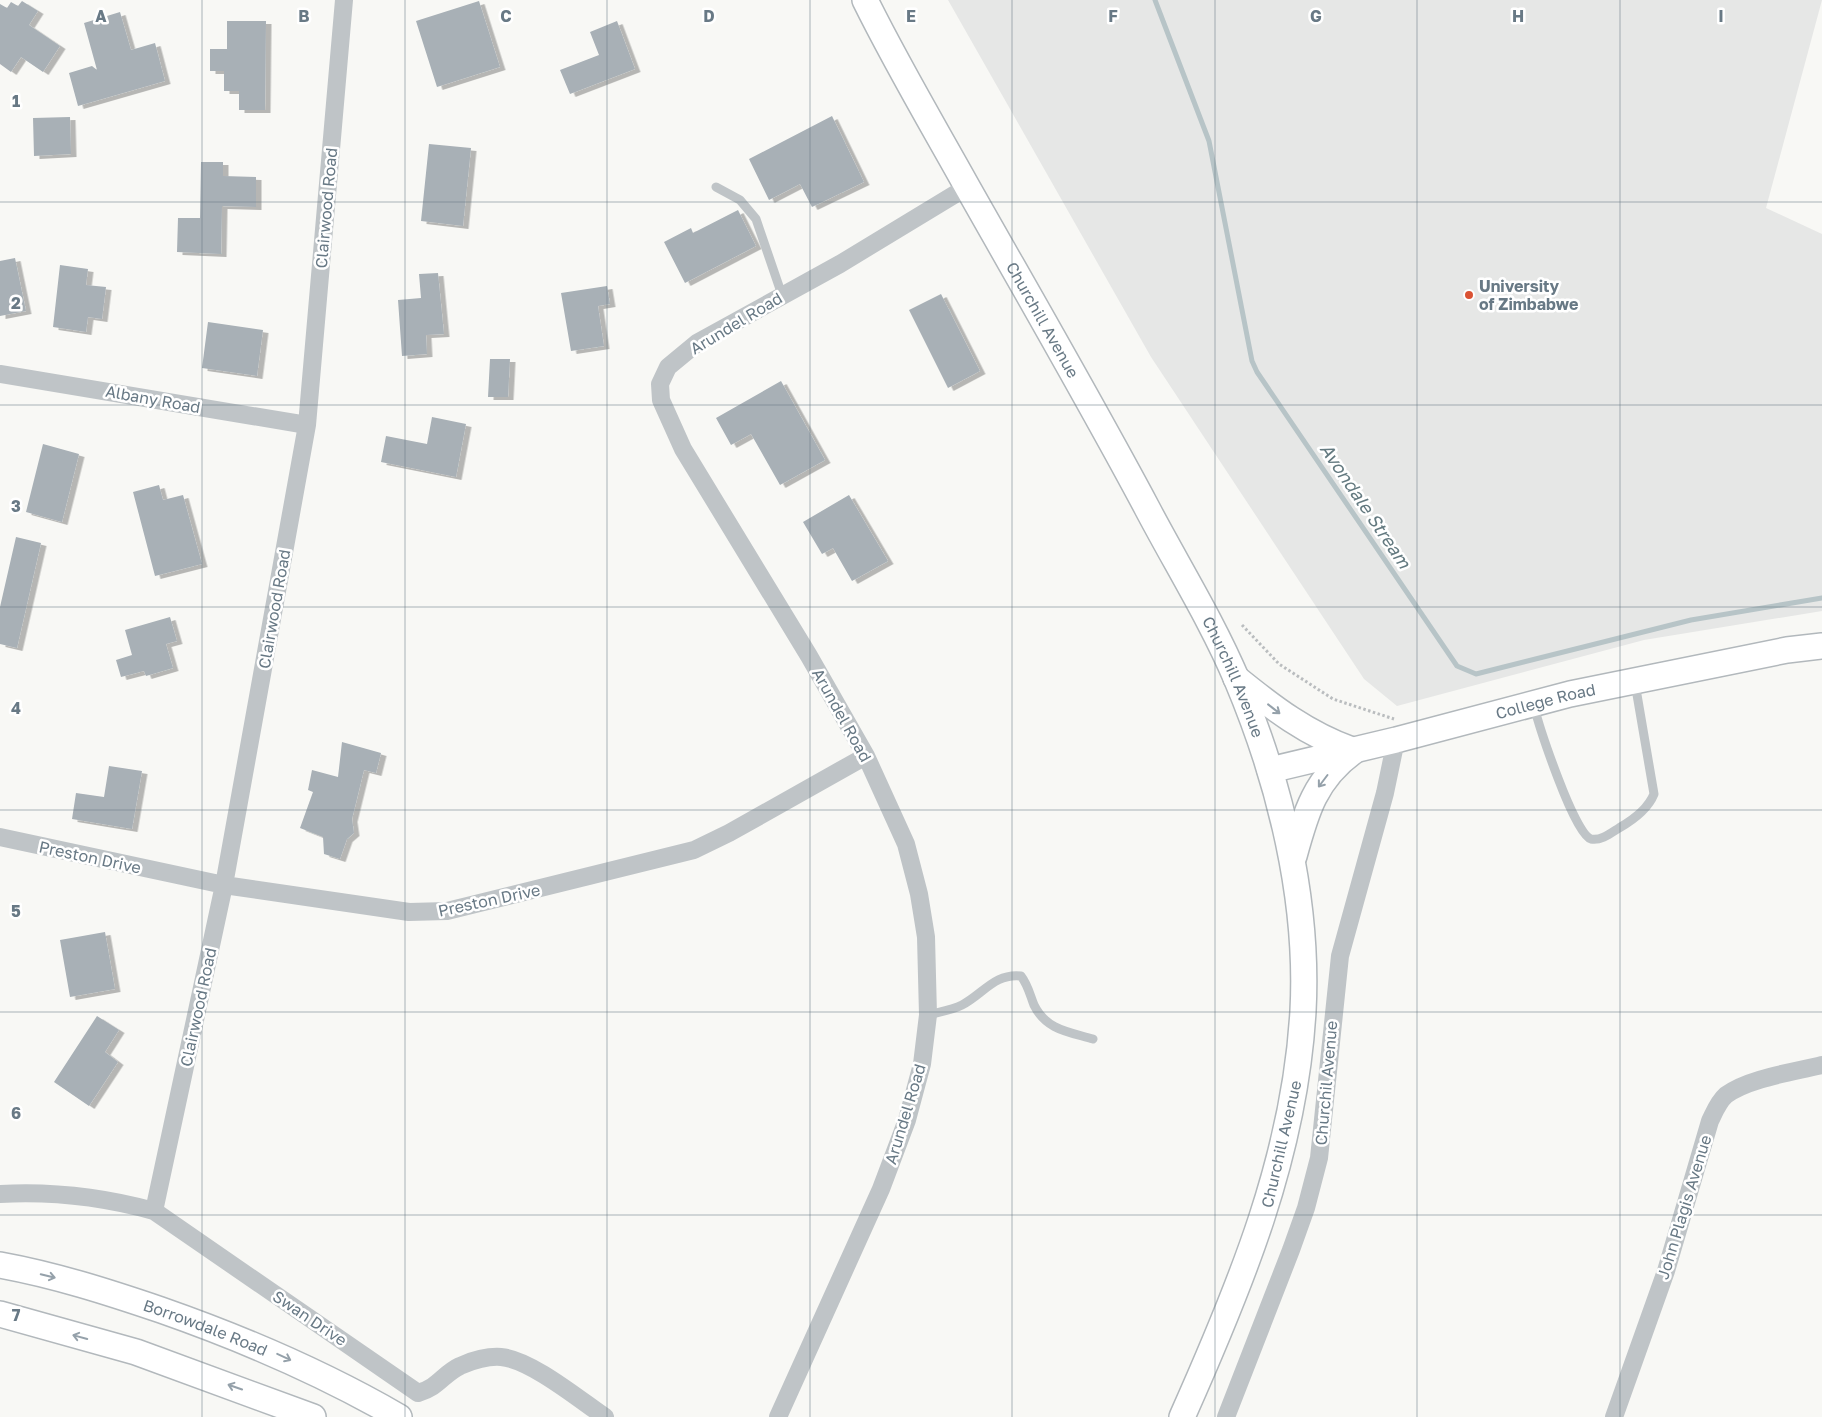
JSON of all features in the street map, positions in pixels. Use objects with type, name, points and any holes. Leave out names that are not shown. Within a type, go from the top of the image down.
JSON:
[{"type":"main road","name":"Churchill Avenue","points":[[865,0],[907,80],[1136,487],[1236,678],[1270,770],[1286,828],[1300,917],[1303,1008],[1292,1107],[1264,1215],[1220,1332],[1182,1417]]},
{"type":"main road","name":"College Road","points":[[1270,770],[1355,749],[1396,730],[1787,650],[1822,646]]},
{"type":"main road","points":[[1236,678],[1291,721],[1330,742],[1355,749]]},
{"type":"main road","points":[[1291,865],[1306,811],[1316,791],[1335,766],[1355,749]]},
{"type":"main road","name":"Borrowdale Road","points":[[0,1265],[87,1286],[264,1348],[350,1388],[399,1417]]},
{"type":"main road","points":[[0,1314],[136,1352],[313,1417]]},
{"type":"street","name":"Clairwood Road","points":[[154,1211],[224,886],[307,425],[344,0]]},
{"type":"street","name":"Arundel Road","points":[[778,1417],[888,1172],[907,1120],[919,1073],[928,1015],[926,937],[919,894],[906,844],[866,756],[809,656],[683,449],[661,400],[660,384],[668,367],[697,343],[840,264],[967,186]]},
{"type":"street","name":"Albany Road","points":[[0,374],[307,425]]},
{"type":"street","name":"Churchil Avenue","points":[[1226,1417],[1291,1250],[1315,1175],[1319,1158],[1340,956],[1385,793],[1396,730]]},
{"type":"street","name":"Preston Drive","points":[[0,837],[224,886],[409,912],[447,912],[694,850],[796,796],[866,756]]},
{"type":"street","name":"John Plagis Avenue","points":[[1614,1417],[1666,1271],[1710,1122],[1717,1107],[1727,1095],[1747,1085],[1822,1065]]},
{"type":"street","name":"Swan Drive","points":[[0,1194],[57,1193],[130,1204],[154,1211],[418,1393],[432,1389],[459,1366],[484,1358],[502,1357],[525,1364],[605,1417]]},
{"type":"lane","points":[[716,187],[740,200],[756,219],[782,295]]},
{"type":"lane","points":[[1534,703],[1543,739],[1574,818],[1584,834],[1590,839],[1599,839],[1638,814],[1651,802],[1654,794],[1634,681]]},
{"type":"lane","points":[[928,1015],[960,1006],[974,998],[991,983],[1010,975],[1021,976],[1026,983],[1040,1018],[1054,1028],[1093,1039]]},
{"type":"path","points":[[1242,625],[1279,664],[1333,699],[1396,730]]},
{"type":"shaded area","name":"University of Zimbabwe","points":[[948,0],[1822,0],[1766,208],[1822,234],[1822,611],[1644,640],[1397,706],[1364,679],[1151,357]]},
{"type":"building","points":[[22,1],[38,11],[29,25],[60,46],[43,72],[21,57],[11,72],[0,64],[0,4],[7,8],[11,2],[18,6]]},
{"type":"building","points":[[479,1],[500,67],[437,87],[416,21]]},
{"type":"building","points":[[120,12],[131,50],[155,43],[165,81],[78,106],[69,73],[92,66],[97,70],[84,23]]},
{"type":"building","points":[[227,21],[266,21],[265,110],[239,110],[239,91],[224,91],[224,71],[210,71],[210,49],[227,49]]},
{"type":"building","points":[[617,21],[635,69],[570,94],[560,70],[599,55],[590,32]]},
{"type":"building","points":[[832,116],[864,182],[812,207],[800,184],[769,200],[749,159]]},
{"type":"building","points":[[70,117],[71,154],[34,156],[33,118]]},
{"type":"building","points":[[429,144],[471,148],[463,226],[421,221]]},
{"type":"building","points":[[201,162],[223,162],[223,176],[256,177],[256,207],[222,206],[221,254],[177,252],[178,218],[200,218]]},
{"type":"building","points":[[738,210],[756,246],[685,283],[664,242],[691,228],[693,233]]},
{"type":"building","points":[[15,258],[26,311],[0,316],[0,261]]},
{"type":"building","points":[[60,265],[88,269],[86,285],[106,287],[102,319],[88,317],[86,332],[53,327]]},
{"type":"building","points":[[438,273],[444,334],[426,335],[427,354],[402,356],[398,300],[421,298],[419,274]]},
{"type":"building","points":[[607,286],[610,304],[598,306],[604,346],[571,351],[561,293]]},
{"type":"building","points":[[941,294],[980,371],[948,388],[909,310]]},
{"type":"building","points":[[208,322],[263,330],[257,376],[202,368]]},
{"type":"building","points":[[490,359],[510,359],[508,397],[488,397]]},
{"type":"building","points":[[781,381],[825,460],[780,485],[751,434],[731,445],[716,418]]},
{"type":"building","points":[[432,417],[466,424],[456,477],[381,462],[386,436],[427,444]]},
{"type":"building","points":[[43,444],[79,454],[62,522],[26,512]]},
{"type":"building","points":[[159,485],[163,500],[183,495],[202,564],[155,576],[133,492]]},
{"type":"building","points":[[849,495],[888,561],[852,581],[833,548],[822,554],[803,522]]},
{"type":"building","points":[[16,537],[41,543],[17,648],[0,644],[0,607]]},
{"type":"building","points":[[170,617],[177,641],[166,644],[173,668],[146,676],[144,671],[121,677],[116,660],[132,655],[125,630]]},
{"type":"building","points":[[342,742],[381,753],[376,773],[364,770],[352,819],[354,833],[347,839],[340,859],[324,854],[323,837],[300,828],[313,792],[308,790],[312,770],[338,777]]},
{"type":"building","points":[[109,766],[142,771],[132,829],[72,819],[76,793],[104,797]]},
{"type":"building","points":[[105,932],[115,989],[70,997],[60,940]]},
{"type":"building","points":[[97,1016],[119,1030],[105,1052],[118,1062],[89,1106],[54,1082]]},
{"type":"waterway","name":"Avondale Stream","points":[[1155,0],[1209,141],[1252,361],[1257,372],[1457,666],[1476,674],[1691,620],[1822,598]]},
{"type":"place","name":"University of Zimbabwe","points":[[1469,295]]}]
